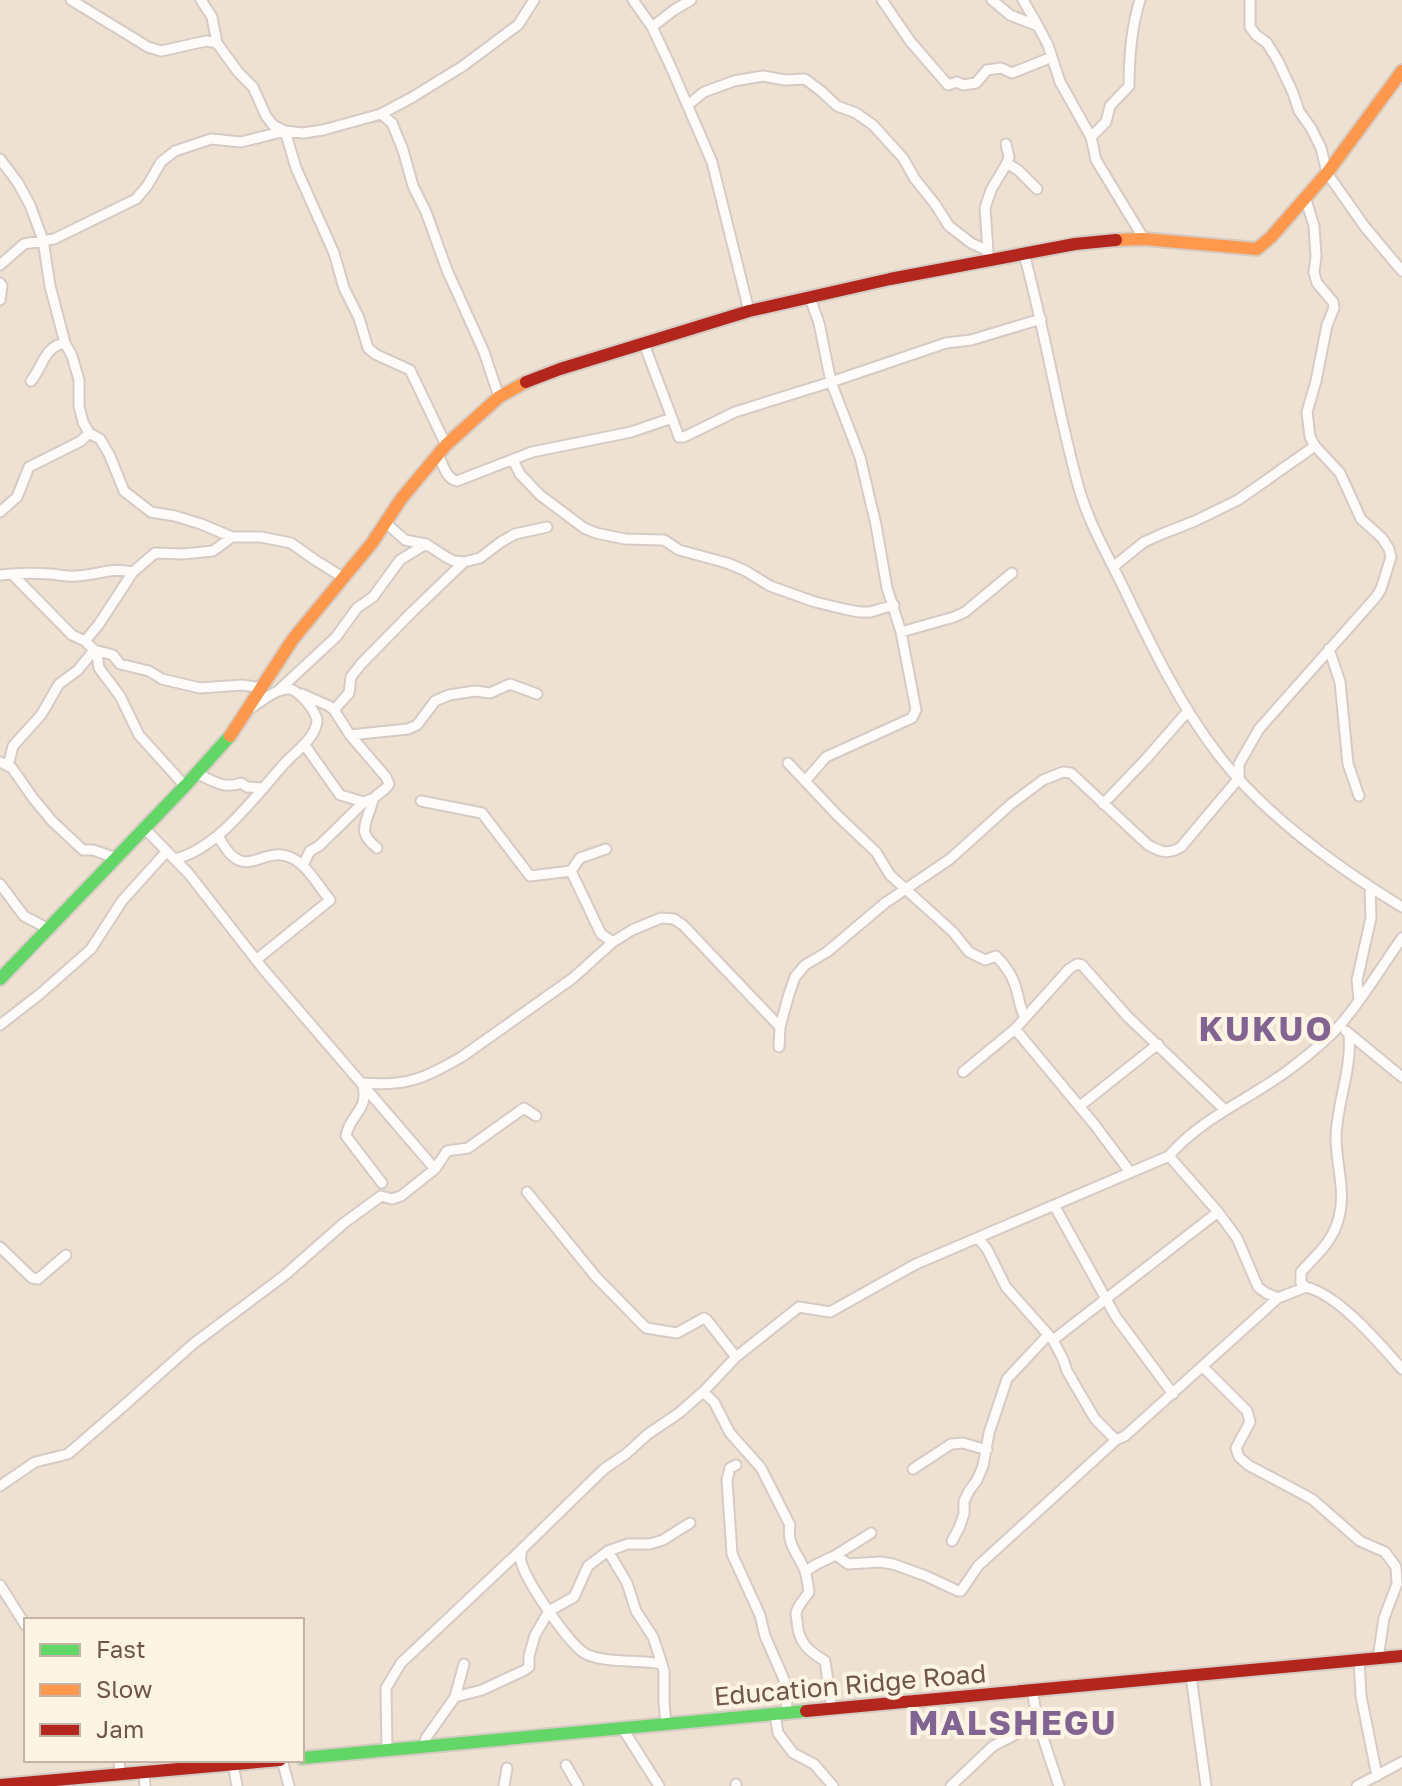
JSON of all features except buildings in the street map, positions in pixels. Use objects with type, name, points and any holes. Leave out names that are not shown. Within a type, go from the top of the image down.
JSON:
[{"type":"street","points":[[71,0],[148,47],[161,51],[206,41],[217,43]]},
{"type":"street","points":[[201,0],[212,17],[217,43],[253,87],[266,116],[273,125],[285,131],[303,133],[381,114],[411,98],[463,66],[518,25],[534,0]]},
{"type":"street","points":[[633,0],[652,27],[712,162],[749,311]]},
{"type":"street","points":[[652,27],[691,0]]},
{"type":"street","points":[[882,0],[910,41],[948,85],[976,83],[987,70],[1001,68],[1012,73],[1052,57]]},
{"type":"street","points":[[992,0],[1010,15],[1038,26]]},
{"type":"street","points":[[1023,0],[1048,45],[1060,82],[1091,137],[1096,160],[1144,239]]},
{"type":"street","points":[[1091,137],[1106,122],[1110,106],[1129,86],[1129,54],[1140,0]]},
{"type":"street","points":[[1250,0],[1250,27],[1267,43],[1278,61],[1299,111],[1321,148],[1327,173],[1365,227],[1402,271]]},
{"type":"street","points":[[0,979],[229,738],[293,639],[344,578],[401,499],[442,450],[512,388],[547,373],[749,311],[987,256],[1024,254],[1106,240],[1144,239],[1257,249],[1306,200],[1402,71]]},
{"type":"street","points":[[688,105],[704,92],[734,81],[763,76],[785,80],[805,79],[837,106],[856,113],[873,125],[903,158],[949,226],[987,256]]},
{"type":"street","points":[[381,114],[392,123],[413,186],[484,352],[499,397]]},
{"type":"street","points":[[0,265],[24,244],[54,239],[136,199],[161,162],[175,151],[211,139],[241,142],[285,131]]},
{"type":"street","points":[[285,131],[296,168],[334,253],[368,348],[410,370],[442,450],[448,476],[454,481],[532,452],[631,432],[672,418]]},
{"type":"street","points":[[987,256],[985,208],[1009,157],[1006,144]]},
{"type":"street","points":[[0,159],[24,194],[43,240],[50,286],[65,343],[79,380],[79,406],[83,422],[89,433],[100,439],[109,454],[124,491],[151,512],[188,520],[232,537],[261,537],[291,543],[344,578]]},
{"type":"street","points":[[1007,163],[1037,189]]},
{"type":"street","points":[[779,1047],[780,1027],[795,977],[805,965],[827,952],[885,903],[950,859],[1011,804],[1043,780],[1068,771],[1148,845],[1168,853],[1181,847],[1239,778],[1239,764],[1259,729],[1381,589],[1391,557],[1389,549],[1361,519],[1340,473],[1310,437],[1307,412],[1327,325],[1334,308],[1314,273],[1314,226],[1306,200]]},
{"type":"street","points":[[1024,254],[1078,487],[1113,567],[1188,711],[1217,754],[1271,811],[1370,888],[1402,907]]},
{"type":"street","points":[[0,283],[0,300]]},
{"type":"street","points":[[805,781],[826,757],[912,718],[916,710],[860,457],[831,382],[819,323],[810,298]]},
{"type":"street","points":[[644,344],[679,437],[684,437],[735,412],[946,343],[971,340],[1041,319]]},
{"type":"street","points":[[31,381],[49,350],[65,343]]},
{"type":"street","points":[[0,512],[17,497],[29,467],[81,441],[89,433]]},
{"type":"street","points":[[1113,567],[1144,542],[1238,500],[1315,446]]},
{"type":"street","points":[[513,460],[520,474],[540,495],[584,528],[596,533],[625,539],[664,540],[679,550],[746,571],[770,586],[844,609],[870,612],[894,605]]},
{"type":"street","points":[[386,523],[405,540],[426,544],[454,561],[464,562],[480,558],[515,534],[547,527]]},
{"type":"street","points":[[85,641],[133,572],[155,553],[213,551],[232,537]]},
{"type":"street","points":[[245,712],[278,691],[336,637],[357,608],[373,597],[400,560],[426,544]]},
{"type":"street","points":[[334,710],[349,693],[351,677],[361,664],[464,562]]},
{"type":"street","points":[[0,575],[22,572],[72,577],[108,570],[133,572]]},
{"type":"street","points":[[901,632],[965,612],[1012,573]]},
{"type":"street","points":[[12,574],[72,635],[94,650],[99,668],[120,696],[139,735],[185,786]]},
{"type":"street","points":[[1329,649],[1340,682],[1348,764],[1359,796]]},
{"type":"street","points":[[94,650],[113,655],[120,664],[200,688],[242,685],[262,688]]},
{"type":"street","points":[[94,650],[78,670],[59,684],[41,715],[13,746],[4,764],[12,768],[52,821],[83,850],[116,858]]},
{"type":"street","points":[[350,735],[408,729],[417,725],[435,701],[449,695],[475,691],[490,693],[510,684],[537,694]]},
{"type":"street","points":[[278,691],[295,691],[334,710],[389,784],[385,791],[369,800],[310,851],[303,865]]},
{"type":"street","points":[[2,1021],[40,994],[91,949],[122,901],[171,855],[187,856],[218,835],[304,744],[316,729],[317,719],[295,691]]},
{"type":"street","points":[[1103,804],[1188,711]]},
{"type":"street","points":[[304,744],[340,795],[369,800]]},
{"type":"street","points":[[788,763],[876,852],[890,875],[953,932],[969,952],[985,960],[996,956],[1006,966],[1025,1017]]},
{"type":"street","points":[[196,773],[232,787],[241,783],[247,787],[264,788]]},
{"type":"street","points":[[369,800],[364,832],[368,841],[377,848]]},
{"type":"street","points":[[421,801],[482,813],[530,876],[571,871],[580,858],[606,849]]},
{"type":"street","points":[[144,828],[171,855],[256,960],[435,1169]]},
{"type":"street","points":[[218,835],[225,849],[236,860],[243,862],[290,856],[303,865],[330,900],[256,960]]},
{"type":"street","points":[[571,871],[601,934],[613,942]]},
{"type":"street","points":[[0,884],[24,916],[49,929]]},
{"type":"street","points":[[1359,1000],[1357,980],[1371,918],[1370,888]]},
{"type":"street","points":[[362,1083],[383,1085],[401,1082],[422,1078],[444,1068],[573,978],[613,942],[661,918],[674,919],[683,925],[780,1027]]},
{"type":"street","points":[[599,955],[601,934]]},
{"type":"street","points":[[387,1750],[386,1688],[401,1663],[604,1469],[679,1413],[736,1357],[799,1307],[830,1312],[916,1264],[1169,1156],[1197,1129],[1291,1068],[1340,1025],[1402,938]]},
{"type":"street","points":[[963,1072],[1015,1029],[1077,964],[1082,965],[1127,1016],[1225,1110]]},
{"type":"street","points":[[1340,1025],[1402,1077]]},
{"type":"street","points":[[1015,1029],[1130,1172]]},
{"type":"street","points":[[1349,1034],[1349,1063],[1336,1139],[1342,1200],[1339,1217],[1332,1238],[1301,1272],[1301,1283],[1325,1294],[1351,1316],[1402,1369]]},
{"type":"street","points":[[1080,1106],[1158,1044]]},
{"type":"street","points":[[362,1083],[364,1101],[346,1136],[382,1183]]},
{"type":"street","points":[[0,1486],[35,1462],[68,1454],[193,1344],[285,1275],[344,1223],[381,1196],[392,1199],[401,1196],[435,1169],[447,1151],[468,1148],[524,1108],[536,1116]]},
{"type":"street","points":[[1169,1156],[1237,1238],[1258,1287],[1278,1298]]},
{"type":"street","points":[[527,1192],[596,1277],[646,1328],[677,1333],[704,1318],[736,1357]]},
{"type":"street","points":[[1054,1205],[1107,1300],[1173,1394]]},
{"type":"street","points":[[952,1541],[964,1514],[964,1501],[983,1466],[989,1433],[1007,1379],[1050,1337],[1107,1300],[1218,1212]]},
{"type":"street","points":[[978,1238],[1006,1287],[1050,1337],[1095,1419],[1116,1440]]},
{"type":"street","points":[[0,1247],[32,1278],[38,1279],[66,1255]]},
{"type":"street","points":[[836,1555],[848,1564],[893,1564],[961,1591],[978,1566],[1116,1440],[1125,1436],[1173,1394],[1278,1298],[1306,1287]]},
{"type":"street","points":[[1203,1367],[1247,1411],[1250,1422],[1236,1448],[1239,1457],[1248,1465],[1312,1499],[1360,1541],[1385,1552],[1396,1567],[1397,1584],[1384,1618],[1378,1658]]},
{"type":"street","points":[[703,1392],[714,1402],[730,1433],[761,1468],[790,1525],[790,1542],[805,1572],[809,1592],[798,1607],[797,1629],[802,1644],[811,1654],[825,1661],[832,1709]]},
{"type":"street","points":[[913,1469],[951,1444],[963,1443],[987,1450]]},
{"type":"street","points":[[736,1465],[730,1468],[727,1480],[732,1554],[760,1615],[765,1636],[786,1684],[778,1733],[793,1753],[814,1764],[833,1786]]},
{"type":"street","points":[[455,1697],[482,1690],[529,1667],[535,1635],[549,1611],[574,1597],[588,1566],[608,1551],[628,1544],[650,1544],[663,1540],[690,1523]]},
{"type":"street","points":[[805,1572],[871,1533]]},
{"type":"street","points":[[522,1549],[520,1558],[523,1567],[549,1611],[577,1648],[588,1655],[662,1664]]},
{"type":"street","points":[[608,1551],[627,1583],[636,1611],[653,1637],[664,1671],[666,1725]]},
{"type":"street","points":[[2,1591],[24,1623]]},
{"type":"street","name":"Education Ridge Road","points":[[304,1758],[1402,1656]]},
{"type":"street","points":[[1359,1659],[1361,1696],[1377,1776]]},
{"type":"street","points":[[423,1747],[455,1697],[464,1664]]},
{"type":"street","points":[[1191,1676],[1206,1786]]},
{"type":"street","points":[[1032,1690],[1038,1723],[1059,1786]]},
{"type":"street","points":[[951,1786],[993,1746],[1038,1723]]},
{"type":"street","points":[[623,1729],[659,1786]]},
{"type":"street","points":[[119,1762],[120,1774]]},
{"type":"street","points":[[0,1785],[244,1762]]},
{"type":"street","points":[[282,1762],[289,1786]]},
{"type":"street","points":[[1357,1786],[1402,1762]]},
{"type":"street","points":[[233,1764],[237,1786]]},
{"type":"street","points":[[566,1765],[578,1786]]},
{"type":"street","points":[[504,1786],[507,1768]]},
{"type":"street","points":[[144,1772],[145,1786]]},
{"type":"shaded area","points":[[0,0],[1402,0],[1402,1786],[0,1786]]},
{"type":"traffic: fast","points":[[0,979],[230,736]]},
{"type":"traffic: fast","points":[[304,1758],[806,1711]]},
{"type":"traffic: slow","points":[[1116,240],[1144,239],[1257,249],[1327,173],[1402,71]]},
{"type":"traffic: slow","points":[[230,736],[293,639],[372,543],[401,499],[446,445],[499,397],[526,382]]},
{"type":"traffic: jam","points":[[526,382],[749,311],[890,279],[1075,244],[1116,240]]},
{"type":"traffic: jam","points":[[806,1711],[1402,1656]]},
{"type":"traffic: jam","points":[[0,1785],[258,1762]]},
{"type":"district","name":"KUKUO","points":[[1266,1029]]},
{"type":"district","name":"MALSHEGU","points":[[1013,1723]]}]
